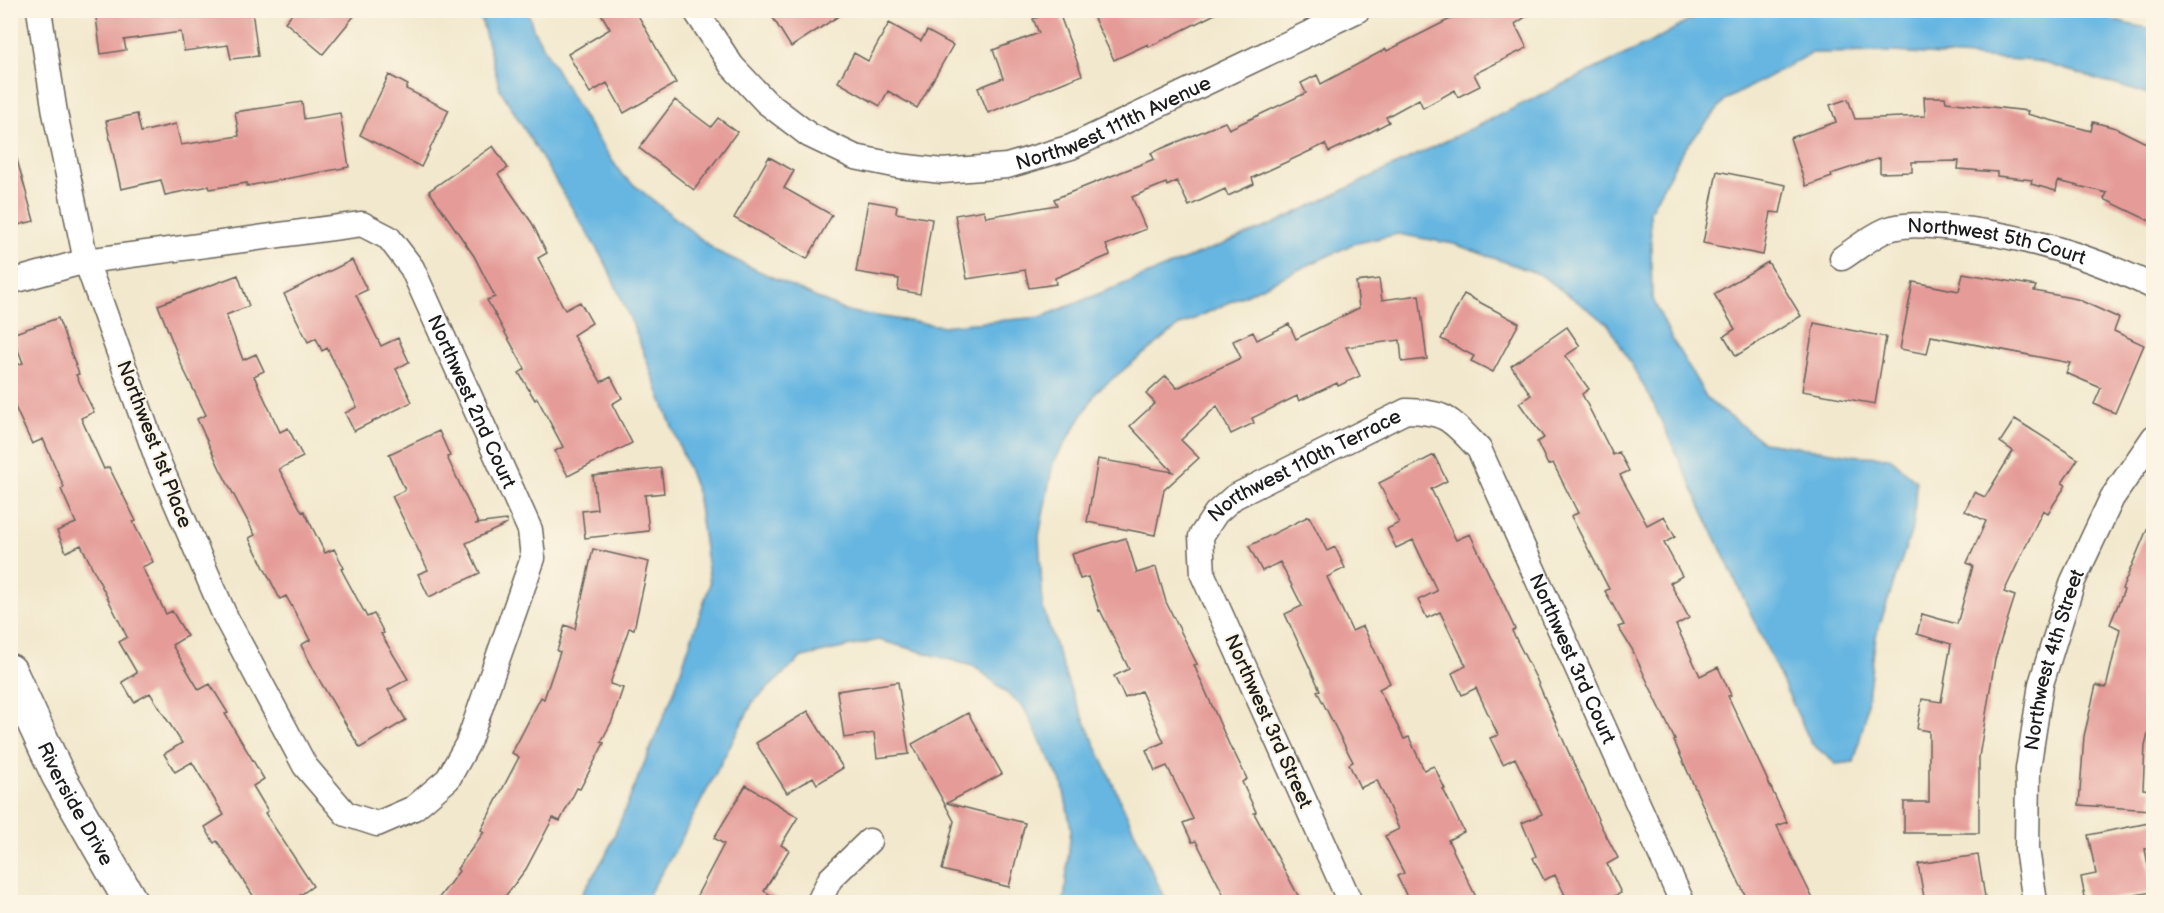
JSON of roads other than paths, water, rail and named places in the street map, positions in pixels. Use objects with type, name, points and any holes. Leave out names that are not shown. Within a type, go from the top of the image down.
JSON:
[{"type":"street","name":"Northwest 1st Place","points":[[39,10],[55,112],[86,261],[158,461],[225,616],[305,766],[346,814],[377,824]]},
{"type":"street","name":"Northwest 111th Avenue","points":[[695,10],[732,66],[766,102],[809,135],[855,157],[899,166],[942,171],[1007,166],[1071,147],[1358,10]]},
{"type":"street","name":"Northwest 2nd Court","points":[[10,282],[86,261],[362,224],[389,238],[412,268],[530,530],[533,558],[468,743],[448,779],[414,808],[377,824]]},
{"type":"street","name":"Northwest 5th Court","points":[[1842,258],[1889,229],[1918,225],[1976,230],[2041,244],[2110,267],[2154,287]]},
{"type":"street","name":"Northwest 110th Terrace","points":[[1201,536],[1216,513],[1234,497],[1406,411],[1431,412],[1453,421]]},
{"type":"street","name":"Northwest 3rd Court","points":[[1453,421],[1479,449],[1682,903]]},
{"type":"street","name":"Northwest 4th Street","points":[[2035,903],[2027,849],[2028,769],[2041,684],[2073,580],[2112,498],[2154,437]]},
{"type":"street","name":"Northwest 3rd Street","points":[[1201,536],[1203,575],[1350,903]]},
{"type":"street","name":"Riverside Drive","points":[[10,671],[58,775],[131,903]]},
{"type":"street","points":[[819,903],[830,879],[869,841]]},
{"type":"water","points":[[479,11],[528,11],[533,29],[584,118],[622,175],[716,251],[845,311],[941,326],[1041,317],[1271,225],[1651,42],[1694,18],[1700,11],[2081,11],[2153,29],[2153,96],[2037,61],[1894,52],[1812,53],[1725,100],[1682,152],[1650,211],[1652,297],[1672,339],[1708,400],[1763,442],[1859,456],[1889,457],[1916,481],[1914,523],[1876,636],[1865,719],[1854,762],[1836,764],[1811,743],[1651,399],[1608,324],[1539,274],[1454,244],[1398,234],[1353,244],[1179,326],[1097,391],[1053,463],[1039,536],[1043,608],[1069,686],[1166,902],[1064,902],[1071,828],[1063,786],[1024,708],[976,667],[879,640],[802,657],[753,702],[677,847],[644,902],[577,902],[607,853],[673,694],[710,584],[697,492],[633,325],[606,264],[500,89]]}]
